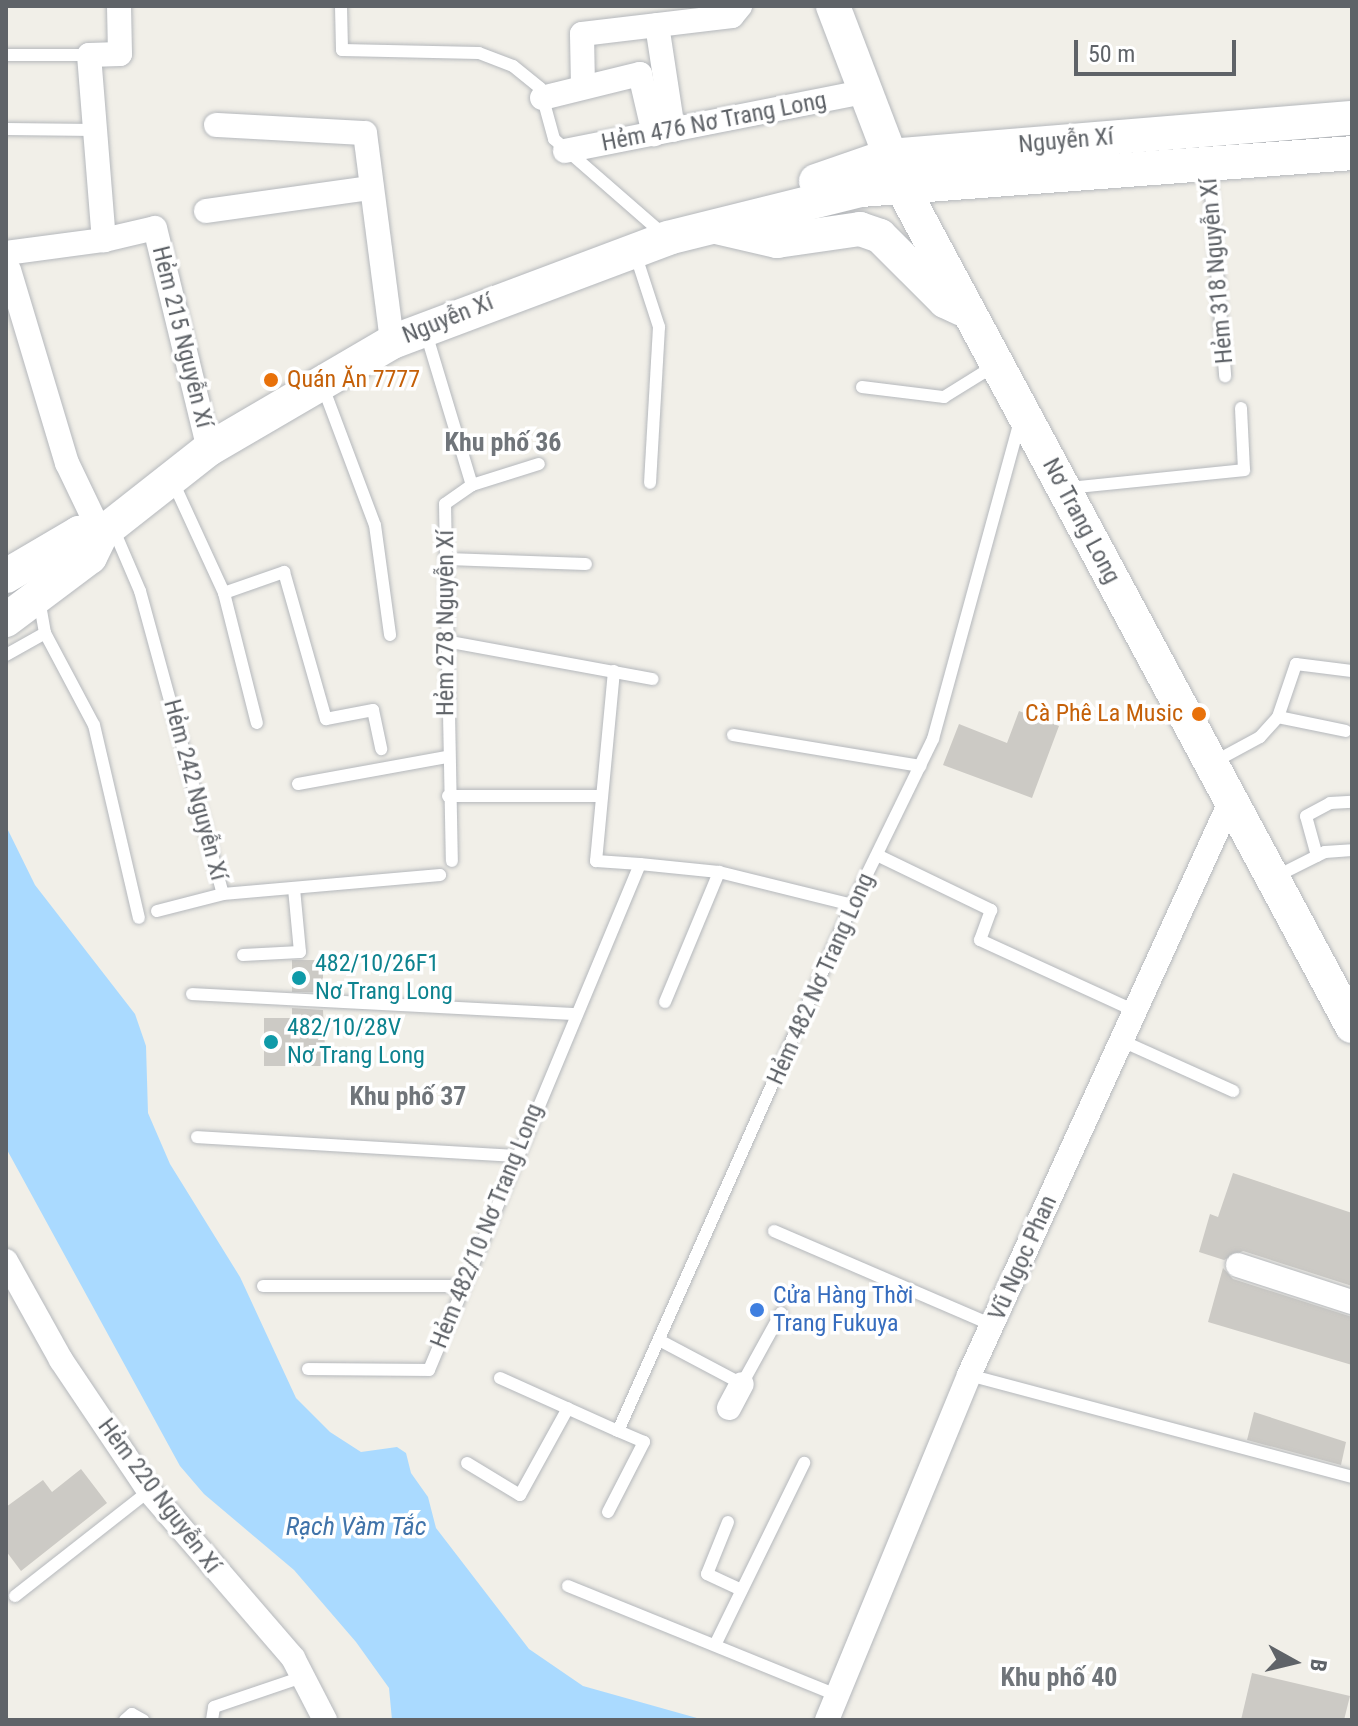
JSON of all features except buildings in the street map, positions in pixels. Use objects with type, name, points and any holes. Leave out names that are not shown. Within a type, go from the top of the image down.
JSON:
[{"type":"main road","name":"Nơ Trang Long","points":[[840,8],[863,92],[903,189],[994,366],[1065,489],[1273,878],[1349,1012]]},
{"type":"main road","name":"Nguyễn Xí","points":[[745,215],[765,199],[888,156],[1352,118]]},
{"type":"main road","name":"Nguyễn Xí","points":[[6,620],[90,557],[106,529],[209,449],[392,342],[424,326],[708,224],[745,215],[769,215],[861,190],[1352,153]]},
{"type":"main road","points":[[708,224],[777,241],[860,229],[880,236],[945,301],[966,311]]},
{"type":"main road","name":"Nguyễn Xí","points":[[6,576],[79,533],[106,529]]},
{"type":"street","points":[[104,240],[89,55],[120,54],[119,6]]},
{"type":"street","points":[[583,87],[582,34],[732,16],[740,6]]},
{"type":"street","points":[[657,25],[663,132]]},
{"type":"street","points":[[542,98],[640,74],[663,132]]},
{"type":"street","name":"Hẻm 476 Nơ Trang Long","points":[[565,151],[863,92]]},
{"type":"street","points":[[216,125],[365,133],[365,162],[392,342]]},
{"type":"street","points":[[206,211],[369,188]]},
{"type":"street","name":"Hẻm 215 Nguyễn Xí","points":[[8,262],[155,228],[209,449]]},
{"type":"street","points":[[8,262],[15,336],[67,463],[106,529]]},
{"type":"street","name":"Vũ Ngọc Phan","points":[[831,1710],[969,1375],[1231,800]]},
{"type":"street","name":"Hẻm 220 Nguyễn Xí","points":[[6,1261],[61,1360],[149,1491],[305,1676],[325,1720]]},
{"type":"street","points":[[1238,1265],[1352,1302]]},
{"type":"street","points":[[729,1408],[742,1384]]},
{"type":"lane","points":[[341,6],[342,50],[492,55],[540,88],[554,139],[668,238]]},
{"type":"lane","points":[[6,55],[89,55]]},
{"type":"lane","points":[[6,129],[95,130]]},
{"type":"lane","name":"Hẻm 318 Nguyễn Xí","points":[[1209,166],[1225,376]]},
{"type":"lane","points":[[634,250],[659,327],[650,483]]},
{"type":"lane","points":[[424,326],[472,485],[539,464]]},
{"type":"lane","points":[[862,387],[944,397],[994,366]]},
{"type":"lane","points":[[322,384],[375,525],[390,635]]},
{"type":"lane","points":[[1065,489],[1244,470],[1241,408]]},
{"type":"lane","name":"Hẻm 482 Nơ Trang Long","points":[[618,1431],[852,905],[933,739],[1022,413]]},
{"type":"lane","points":[[171,479],[224,593],[257,723]]},
{"type":"lane","name":"Hẻm 278 Nguyễn Xí","points":[[452,861],[447,757],[445,504],[472,485]]},
{"type":"lane","name":"Hẻm 242 Nguyễn Xí","points":[[106,529],[140,591],[223,894],[440,875]]},
{"type":"lane","points":[[447,559],[586,564]]},
{"type":"lane","points":[[224,593],[284,572],[326,719],[373,710],[381,749]]},
{"type":"lane","points":[[38,596],[45,633],[94,725],[139,918]]},
{"type":"lane","points":[[6,655],[45,633]]},
{"type":"lane","points":[[445,641],[653,679]]},
{"type":"lane","points":[[1211,763],[1260,737],[1278,717],[1296,664],[1352,671]]},
{"type":"lane","points":[[614,671],[596,861],[719,872],[852,905]]},
{"type":"lane","points":[[1278,717],[1346,731]]},
{"type":"lane","points":[[733,735],[920,766]]},
{"type":"lane","points":[[298,784],[447,757]]},
{"type":"lane","points":[[448,796],[602,796]]},
{"type":"lane","points":[[1317,856],[1306,816],[1330,803],[1352,802]]},
{"type":"lane","points":[[1273,878],[1317,856],[1352,850]]},
{"type":"lane","points":[[877,855],[991,910],[980,940],[1135,1011]]},
{"type":"lane","name":"Hẻm 482/10 Nơ Trang Long","points":[[308,1369],[429,1370],[514,1156],[640,864]]},
{"type":"lane","points":[[665,1002],[719,872]]},
{"type":"lane","points":[[243,955],[300,952],[294,888]]},
{"type":"lane","points":[[157,911],[223,894]]},
{"type":"lane","points":[[192,994],[576,1014]]},
{"type":"lane","points":[[1122,1041],[1233,1091]]},
{"type":"lane","points":[[197,1137],[514,1156]]},
{"type":"lane","points":[[774,1231],[992,1325]]},
{"type":"lane","points":[[263,1286],[461,1286]]},
{"type":"lane","points":[[659,1340],[742,1384],[781,1313]]},
{"type":"lane","points":[[969,1375],[1352,1477]]},
{"type":"lane","points":[[500,1378],[644,1442],[608,1512]]},
{"type":"lane","points":[[467,1463],[520,1495],[568,1408]]},
{"type":"lane","points":[[715,1645],[804,1463]]},
{"type":"lane","points":[[15,1596],[149,1491]]},
{"type":"lane","points":[[728,1522],[707,1574],[741,1590]]},
{"type":"lane","points":[[568,1586],[715,1645],[831,1710]]},
{"type":"lane","points":[[212,1720],[214,1707],[305,1676]]},
{"type":"lane","points":[[125,1720],[132,1714],[143,1720]]},
{"type":"water","name":"Rạch Vàm Tắc","points":[[6,826],[35,885],[135,1014],[146,1046],[148,1113],[170,1164],[240,1277],[296,1398],[330,1432],[361,1452],[397,1447],[406,1453],[411,1473],[428,1497],[436,1528],[529,1649],[583,1686],[704,1720],[392,1720],[389,1688],[356,1642],[294,1570],[204,1494],[180,1466],[6,1148]]},
{"type":"place","name":"Quán Ăn 7777","points":[[271,380]]},
{"type":"place","name":"Cà Phê La Music","points":[[1199,714]]},
{"type":"place","name":"482/10/26F1 Nơ Trang Long","points":[[299,978]]},
{"type":"place","name":"482/10/28V Nơ Trang Long","points":[[271,1042]]},
{"type":"place","name":"Cửa Hàng Thời Trang Fukuya","points":[[757,1310]]},
{"type":"district","name":"Khu phố 36","points":[[503,443]]},
{"type":"district","name":"Khu phố 37","points":[[408,1097]]},
{"type":"district","name":"Khu phố 40","points":[[1059,1678]]}]
